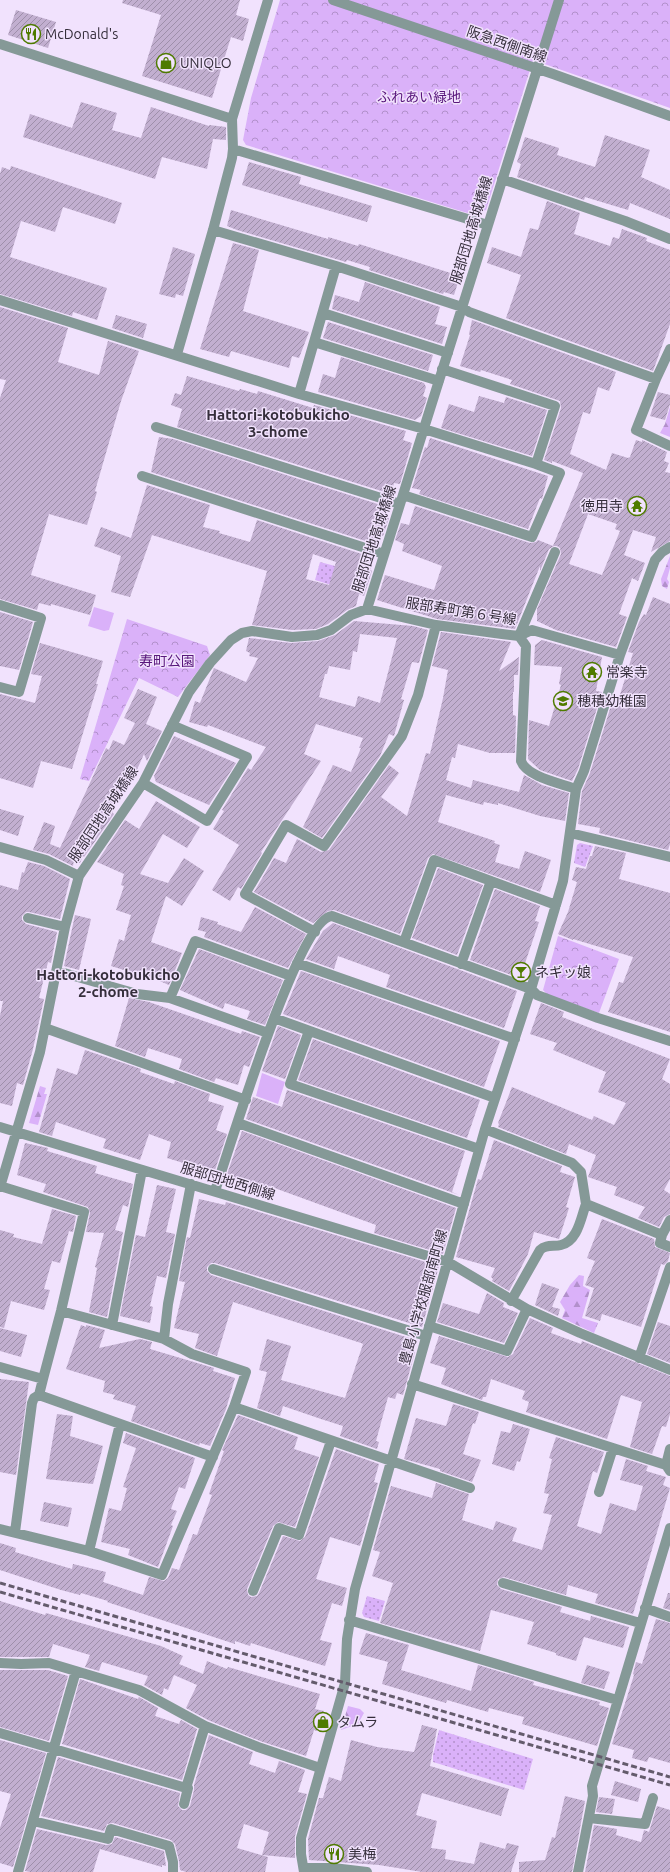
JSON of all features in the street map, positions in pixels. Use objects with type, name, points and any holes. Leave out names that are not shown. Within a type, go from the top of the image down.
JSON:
[{"type":"street","points":[[177,354],[213,230],[233,149],[232,119],[268,0]]},
{"type":"street","name":"阪急西側南線","points":[[334,0],[670,116]]},
{"type":"street","name":"服部団地高城橋線","points":[[0,1186],[40,1052],[65,926],[79,876],[143,783],[189,692],[210,664],[237,635],[256,630],[288,637],[313,636],[331,630],[351,615],[367,609],[559,0]]},
{"type":"street","points":[[0,44],[232,119]]},
{"type":"street","points":[[233,149],[488,225]]},
{"type":"street","points":[[502,179],[625,221],[670,239]]},
{"type":"street","points":[[213,230],[336,266],[462,307],[469,312],[656,379]]},
{"type":"street","points":[[299,394],[336,266]]},
{"type":"street","points":[[0,300],[177,354],[299,394],[424,429],[560,473],[532,537],[156,427]]},
{"type":"street","points":[[322,313],[448,353]]},
{"type":"street","points":[[314,342],[439,381]]},
{"type":"street","points":[[670,349],[656,379],[636,430],[670,446]]},
{"type":"street","points":[[442,369],[555,406],[536,464]]},
{"type":"street","points":[[142,476],[384,554]]},
{"type":"street","name":"豊島小学校服部南町線","points":[[304,1870],[301,1854],[301,1838],[346,1676],[347,1639],[355,1589],[390,1461],[479,1149],[531,989],[563,881],[576,789],[584,770],[620,655],[655,560],[662,552],[670,547]]},
{"type":"street","points":[[555,552],[519,636],[526,646],[521,756],[523,766],[529,773],[576,789]]},
{"type":"street","points":[[0,605],[41,618],[19,692],[0,687]]},
{"type":"street","name":"服部寿町第６号線","points":[[367,609],[436,625],[519,636],[532,630],[620,655]]},
{"type":"street","points":[[315,932],[245,894],[286,825],[324,846],[377,773],[402,736],[418,695],[436,625]]},
{"type":"street","points":[[143,783],[207,822],[247,757],[172,725]]},
{"type":"street","points":[[570,833],[670,858]]},
{"type":"street","points":[[0,847],[46,860],[79,876]]},
{"type":"street","points":[[404,942],[434,860],[556,905]]},
{"type":"street","points":[[461,964],[491,881]]},
{"type":"street","points":[[215,1191],[268,1033],[291,976],[315,932],[326,918],[332,916],[531,989],[537,995],[670,1041]]},
{"type":"street","points":[[28,918],[65,926]]},
{"type":"street","points":[[170,998],[195,941],[291,976]]},
{"type":"street","points":[[297,963],[515,1039]]},
{"type":"street","points":[[57,971],[137,994],[170,998],[268,1033]]},
{"type":"street","points":[[274,1018],[495,1098]]},
{"type":"street","points":[[45,1028],[246,1100]]},
{"type":"street","points":[[309,1031],[290,1084],[479,1149]]},
{"type":"street","points":[[238,1123],[464,1204]]},
{"type":"street","name":"服部団地西側線","points":[[0,1127],[448,1262],[512,1301],[528,1309],[639,1358],[670,1370]]},
{"type":"street","points":[[485,1129],[572,1163],[581,1172],[586,1204],[576,1233],[562,1245],[546,1246],[540,1250],[512,1301]]},
{"type":"street","points":[[112,1325],[142,1170]]},
{"type":"street","points":[[164,1339],[168,1304],[191,1184]]},
{"type":"street","points":[[0,1186],[84,1212],[61,1311],[39,1395],[34,1398],[32,1403],[15,1532]]},
{"type":"street","points":[[586,1204],[662,1235]]},
{"type":"street","points":[[670,1220],[662,1235],[660,1243],[670,1247]]},
{"type":"street","points":[[639,1358],[670,1267]]},
{"type":"street","points":[[213,1269],[428,1331],[507,1351],[528,1309]]},
{"type":"street","points":[[0,1529],[89,1552],[162,1575],[234,1408],[246,1372],[192,1354],[164,1339],[61,1311]]},
{"type":"street","points":[[0,1367],[43,1379]]},
{"type":"street","points":[[412,1384],[613,1448],[668,1468],[670,1449]]},
{"type":"street","points":[[39,1395],[213,1457]]},
{"type":"street","points":[[234,1408],[470,1488]]},
{"type":"street","points":[[89,1552],[120,1424]]},
{"type":"street","points":[[253,1591],[279,1528],[300,1535],[331,1441]]},
{"type":"street","points":[[599,1492],[613,1448]]},
{"type":"street","points":[[578,1872],[594,1796],[592,1786],[640,1623],[670,1528]]},
{"type":"street","points":[[503,1583],[640,1623]]},
{"type":"street","points":[[645,1608],[670,1617]]},
{"type":"street","points":[[349,1620],[617,1700]]},
{"type":"street","points":[[0,1663],[49,1663],[139,1690],[205,1726],[258,1747],[320,1768]]},
{"type":"street","points":[[18,1872],[52,1749],[76,1671]]},
{"type":"street","points":[[184,1804],[188,1788],[186,1788],[205,1726]]},
{"type":"street","points":[[0,1733],[186,1788]]},
{"type":"street","points":[[589,1818],[645,1824],[653,1798]]},
{"type":"street","points":[[33,1821],[108,1839],[111,1829],[169,1846],[173,1862],[173,1872]]},
{"type":"street","points":[[304,1870],[333,1868],[367,1872]]},
{"type":"green space","name":"ふれあい緑地","points":[[280,0],[670,0],[670,108],[533,60],[486,210],[474,215],[246,145],[243,140],[251,98]]},
{"type":"green space","points":[[670,407],[670,437],[660,433],[665,424]]},
{"type":"green space","points":[[670,556],[670,568],[667,579],[669,582],[667,589],[662,586],[661,579]]},
{"type":"green space","points":[[320,562],[346,569],[341,588],[315,580]]},
{"type":"green space","points":[[94,607],[114,613],[109,630],[104,631],[88,626]]},
{"type":"green space","name":"寿町公園","points":[[127,619],[207,646],[210,655],[178,697],[139,678],[89,781],[80,779]]},
{"type":"green space","points":[[580,843],[593,846],[585,867],[574,863],[577,845]]},
{"type":"green space","points":[[558,936],[619,959],[599,1013],[548,995],[543,990]]},
{"type":"green space","points":[[262,1073],[285,1082],[278,1104],[256,1096]]},
{"type":"green space","points":[[40,1086],[46,1088],[44,1094],[47,1094],[38,1125],[29,1123]]},
{"type":"green space","points":[[579,1275],[584,1276],[583,1286],[590,1290],[582,1318],[598,1323],[594,1333],[562,1318],[565,1310],[560,1302],[570,1285]]},
{"type":"green space","points":[[367,1596],[385,1601],[379,1621],[364,1617],[362,1613]]},
{"type":"green space","points":[[348,1706],[360,1709],[364,1713],[358,1724],[341,1730]]},
{"type":"green space","points":[[439,1730],[533,1759],[524,1790],[433,1762],[433,1755]]},
{"type":"building","points":[[123,0],[240,0],[236,15],[249,19],[243,41],[231,37],[212,98],[142,76],[161,15],[122,3]]},
{"type":"building","points":[[16,10],[56,22],[48,48],[8,35]]},
{"type":"building","points":[[81,102],[117,113],[112,130],[141,138],[151,107],[209,126],[226,127],[226,140],[213,139],[207,169],[162,157],[155,179],[23,137],[30,114],[72,128]]},
{"type":"building","points":[[605,135],[650,150],[641,177],[670,190],[670,219],[630,203],[628,210],[585,197],[584,200],[517,177],[521,164],[517,162],[525,137],[559,148],[557,155],[595,167]]},
{"type":"building","points":[[249,162],[301,177],[299,184],[372,206],[367,222],[242,185]]},
{"type":"building","points":[[11,166],[122,203],[115,224],[63,207],[55,232],[21,221],[10,257],[107,288],[97,320],[73,312],[72,316],[0,294],[0,174],[2,167],[10,170]]},
{"type":"building","points":[[547,201],[580,213],[574,234],[610,246],[613,237],[619,239],[622,229],[647,238],[646,241],[670,250],[670,324],[653,371],[506,318],[521,275],[487,263],[492,247],[521,257],[530,228],[538,230]]},
{"type":"building","points":[[231,210],[328,239],[328,237],[358,246],[359,244],[460,276],[454,295],[444,292],[443,294],[369,270],[370,267],[347,260],[346,262],[237,230],[227,226]]},
{"type":"building","points":[[233,243],[259,250],[243,311],[309,332],[299,358],[292,356],[289,368],[231,351],[229,357],[200,349]]},
{"type":"building","points":[[173,247],[195,254],[183,296],[176,294],[175,298],[159,294]]},
{"type":"building","points":[[365,282],[440,307],[435,324],[447,327],[442,344],[332,309],[335,295],[359,302]]},
{"type":"building","points":[[0,307],[68,328],[58,362],[99,375],[108,341],[139,351],[121,401],[95,491],[97,492],[87,525],[49,514],[31,575],[96,595],[90,615],[51,604],[51,606],[39,603],[37,610],[0,599],[0,398],[6,380],[0,379]]},
{"type":"building","points":[[116,315],[147,324],[143,338],[112,328]]},
{"type":"building","points":[[472,320],[616,372],[609,391],[598,387],[590,414],[583,412],[570,454],[606,470],[612,453],[628,458],[630,457],[636,440],[642,442],[642,440],[667,452],[664,461],[669,463],[665,472],[670,473],[670,541],[651,552],[656,537],[633,530],[624,555],[645,563],[638,581],[632,578],[619,614],[627,617],[616,647],[556,630],[537,621],[537,609],[561,554],[560,548],[557,546],[549,549],[540,571],[540,566],[515,629],[437,619],[377,600],[385,575],[434,590],[442,566],[402,551],[404,544],[395,540],[401,523],[409,525],[415,506],[530,543],[538,540],[553,546],[583,473],[552,461],[552,463],[544,460],[561,408],[560,401],[510,384],[512,380],[481,370],[480,372],[460,366],[470,335]],"holes":[[[588,514],[617,524],[615,529],[620,531],[602,575],[569,564]]]},
{"type":"building","points":[[328,322],[433,355],[428,371],[323,338]]},
{"type":"building","points":[[341,357],[424,383],[426,387],[423,396],[427,398],[421,416],[415,420],[318,392],[323,374],[335,378]]},
{"type":"building","points":[[187,376],[239,391],[240,389],[257,394],[258,391],[313,408],[314,405],[406,431],[403,440],[412,443],[400,484],[394,483],[391,494],[177,427],[182,409],[171,405],[175,393],[181,395]]},
{"type":"building","points":[[658,392],[670,395],[670,404],[665,420],[650,416]]},
{"type":"building","points":[[479,396],[504,403],[506,397],[547,410],[532,456],[441,428],[449,404],[474,412]]},
{"type":"building","points":[[159,437],[173,439],[387,507],[384,517],[389,518],[383,536],[381,535],[378,545],[151,472]]},
{"type":"building","points":[[430,438],[548,476],[542,499],[540,498],[528,529],[419,494],[421,490],[412,488],[425,447],[427,448]]},
{"type":"building","points":[[147,485],[210,505],[203,527],[220,531],[219,533],[250,542],[257,520],[374,558],[370,570],[372,571],[364,596],[359,594],[356,606],[347,610],[328,624],[316,629],[292,630],[252,625],[267,571],[152,535],[130,597],[111,592],[121,556],[94,546],[101,527],[131,538]],"holes":[[[313,554],[336,562],[329,585],[306,579]]]},
{"type":"building","points":[[653,597],[670,604],[670,844],[668,850],[599,833],[600,828],[578,824],[582,791],[590,773],[614,696],[619,698],[633,653],[628,652],[639,622],[644,614],[646,615]]},
{"type":"building","points":[[0,612],[33,622],[19,670],[0,666]]},
{"type":"building","points":[[354,621],[413,626],[428,630],[419,663],[412,662],[401,699],[404,700],[394,736],[389,734],[380,756],[322,838],[303,827],[333,765],[351,772],[361,748],[359,748],[363,738],[316,724],[304,754],[321,761],[261,852],[262,853],[241,889],[238,887],[230,901],[212,890],[239,845],[213,829],[224,811],[222,810],[248,768],[251,770],[266,747],[208,725],[207,727],[189,722],[195,701],[200,703],[214,668],[246,682],[258,658],[249,656],[250,653],[246,651],[249,638],[291,643],[318,641],[335,635]],"holes":[[[360,634],[397,638],[380,703],[358,696],[355,707],[319,697],[325,674],[327,674],[329,666],[350,670],[353,651],[357,652]]]},
{"type":"building","points":[[441,632],[511,642],[499,671],[519,657],[518,675],[514,675],[513,692],[513,715],[516,716],[515,753],[490,753],[458,744],[455,758],[452,757],[446,780],[471,788],[473,780],[519,792],[524,775],[542,785],[569,793],[565,821],[540,816],[498,803],[498,805],[484,802],[483,805],[446,795],[438,822],[495,841],[494,843],[500,845],[495,862],[519,869],[525,851],[551,860],[540,892],[433,854],[428,858],[400,934],[334,910],[328,911],[313,923],[254,892],[274,858],[286,863],[297,839],[321,852],[329,850],[389,765],[399,773],[381,797],[407,816],[426,753],[430,754],[443,698],[448,670],[432,666]]},
{"type":"building","points":[[542,640],[602,657],[596,691],[602,692],[578,769],[572,781],[540,770],[528,759],[529,720],[549,726],[561,685],[559,684],[562,667],[534,665],[535,645]]},
{"type":"building","points":[[40,643],[103,661],[96,684],[98,684],[72,769],[41,761],[33,788],[0,778],[0,694],[35,703],[42,676],[31,674]]},
{"type":"building","points":[[138,689],[157,697],[146,724],[162,731],[147,761],[144,754],[135,774],[131,772],[112,812],[114,814],[84,857],[83,856],[80,863],[74,860],[73,866],[49,854],[33,850],[44,822],[55,826],[50,844],[60,848],[106,748],[109,750],[113,740],[124,745],[135,723],[124,718]]},
{"type":"building","points":[[174,736],[236,763],[209,805],[156,782],[154,776]]},
{"type":"building","points":[[156,801],[200,827],[187,848],[163,834],[140,874],[168,883],[184,858],[204,871],[182,906],[166,896],[151,942],[182,953],[169,985],[141,973],[140,975],[111,966],[119,939],[124,941],[131,915],[116,910],[124,886],[121,885],[124,874],[97,862],[125,820],[139,829]]},
{"type":"building","points":[[0,809],[24,816],[18,836],[0,830]]},
{"type":"building","points":[[595,846],[626,853],[619,879],[670,893],[670,1032],[608,1012],[619,982],[623,983],[633,957],[573,940],[558,934],[568,912],[577,882],[572,880],[576,867],[586,869]]},
{"type":"building","points":[[28,862],[44,866],[70,879],[60,919],[29,912],[26,912],[22,916],[22,920],[26,924],[57,932],[51,963],[48,962],[39,998],[44,999],[33,1049],[23,1085],[17,1083],[12,1106],[0,1103],[0,1016],[3,1001],[0,1001],[0,885],[18,890],[22,872],[24,873]]},
{"type":"building","points":[[438,868],[483,885],[457,955],[412,938]]},
{"type":"building","points":[[495,889],[540,906],[535,921],[539,922],[520,978],[470,960]]},
{"type":"building","points":[[255,907],[306,934],[288,968],[204,937],[206,932],[198,930],[201,917],[218,922],[217,924],[241,932]]},
{"type":"building","points":[[75,915],[91,919],[79,970],[64,966]]},
{"type":"building","points":[[333,923],[517,991],[504,1028],[386,987],[390,975],[338,956],[334,969],[306,959],[323,931]]},
{"type":"building","points":[[199,949],[283,980],[265,1025],[247,1019],[250,1011],[225,1003],[223,1009],[180,990]]},
{"type":"building","points":[[301,971],[500,1041],[484,1087],[283,1014]]},
{"type":"building","points":[[129,998],[149,1002],[241,1034],[242,1031],[260,1037],[249,1067],[244,1065],[238,1085],[216,1078],[214,1082],[179,1069],[182,1059],[148,1048],[145,1057],[115,1046]]},
{"type":"building","points":[[541,1003],[564,1012],[562,1017],[670,1059],[662,1079],[670,1084],[670,1179],[664,1190],[670,1194],[670,1214],[664,1217],[659,1227],[638,1218],[645,1207],[614,1195],[617,1187],[588,1177],[596,1155],[569,1144],[566,1154],[498,1127],[498,1123],[512,1087],[592,1120],[594,1116],[614,1125],[626,1103],[598,1092],[606,1072],[553,1050],[557,1043],[530,1034]]},
{"type":"building","points":[[278,1026],[301,1035],[285,1079],[262,1071]]},
{"type":"building","points":[[313,1039],[480,1100],[467,1138],[298,1080]]},
{"type":"building","points":[[85,1050],[141,1069],[140,1072],[174,1084],[175,1081],[210,1094],[208,1101],[224,1106],[216,1130],[227,1134],[213,1176],[189,1169],[190,1165],[167,1158],[171,1142],[149,1134],[140,1160],[103,1148],[106,1139],[56,1122],[52,1136],[39,1132],[57,1068],[77,1075]]},
{"type":"building","points":[[287,1090],[465,1151],[452,1192],[459,1195],[246,1119],[253,1097],[282,1107]]},
{"type":"building","points":[[242,1131],[456,1208],[443,1254],[374,1233],[376,1225],[269,1186],[267,1193],[225,1180]]},
{"type":"building","points":[[494,1140],[562,1166],[560,1172],[575,1177],[566,1207],[569,1208],[559,1239],[534,1232],[528,1254],[509,1291],[492,1281],[493,1279],[491,1277],[495,1268],[456,1257],[478,1179],[481,1180]]},
{"type":"building","points":[[25,1143],[48,1148],[47,1151],[97,1166],[95,1173],[133,1184],[128,1207],[123,1205],[115,1230],[123,1232],[107,1317],[89,1312],[97,1268],[95,1267],[104,1233],[86,1232],[90,1213],[88,1207],[43,1192],[46,1184],[17,1175]]},
{"type":"building","points":[[157,1185],[176,1189],[166,1232],[175,1234],[166,1278],[157,1276],[150,1306],[153,1307],[150,1323],[120,1316],[136,1235],[145,1237]]},
{"type":"building","points":[[199,1199],[225,1205],[226,1202],[439,1266],[422,1327],[215,1263],[211,1263],[207,1267],[207,1271],[211,1275],[409,1338],[406,1350],[415,1352],[403,1395],[397,1393],[395,1399],[388,1397],[376,1441],[379,1442],[377,1449],[340,1436],[343,1426],[283,1406],[280,1416],[257,1408],[267,1372],[259,1370],[267,1339],[291,1346],[281,1380],[345,1398],[363,1344],[233,1302],[217,1356],[195,1348],[199,1334],[174,1328],[185,1282],[179,1281],[187,1237],[190,1238]]},
{"type":"building","points":[[52,1209],[76,1216],[73,1232],[69,1231],[60,1263],[52,1261],[44,1289],[50,1290],[44,1310],[11,1301],[4,1328],[0,1327],[0,1230],[14,1234],[13,1237],[42,1244]]},
{"type":"building","points":[[602,1219],[654,1239],[655,1247],[670,1253],[668,1261],[664,1265],[661,1264],[641,1327],[602,1314],[600,1321],[585,1316],[594,1288],[585,1285],[595,1261],[587,1258]]},
{"type":"building","points":[[542,1283],[559,1289],[552,1307],[560,1309],[558,1316],[535,1305]]},
{"type":"building","points":[[487,1293],[504,1303],[503,1307],[518,1313],[504,1343],[437,1322],[443,1303],[479,1314]]},
{"type":"building","points":[[530,1318],[553,1328],[551,1333],[581,1344],[582,1341],[670,1376],[670,1414],[666,1427],[662,1426],[652,1454],[630,1447],[642,1402],[621,1395],[607,1439],[526,1412],[529,1402],[522,1399],[525,1391],[491,1379],[486,1397],[483,1397],[482,1400],[441,1384],[446,1368],[430,1363],[439,1336],[508,1357],[513,1354]]},
{"type":"building","points":[[658,1322],[670,1326],[670,1363],[647,1354]]},
{"type":"building","points":[[81,1325],[105,1330],[99,1348],[140,1339],[152,1342],[150,1349],[214,1368],[213,1371],[235,1378],[226,1409],[210,1446],[200,1443],[199,1445],[131,1421],[136,1406],[113,1399],[115,1395],[103,1392],[105,1381],[66,1369]]},
{"type":"building","points":[[0,1328],[27,1335],[21,1357],[0,1351]]},
{"type":"building","points":[[0,1379],[29,1382],[16,1475],[0,1472]]},
{"type":"building","points":[[453,1404],[479,1412],[475,1424],[473,1423],[463,1454],[481,1460],[472,1482],[440,1471],[440,1469],[404,1459],[416,1418],[446,1426]]},
{"type":"building","points":[[57,1414],[73,1416],[70,1436],[103,1446],[93,1484],[46,1479]]},
{"type":"building","points":[[238,1415],[298,1437],[294,1449],[319,1457],[295,1527],[278,1522],[273,1526],[247,1589],[248,1595],[251,1597],[257,1596],[259,1593],[283,1536],[300,1541],[305,1537],[336,1449],[379,1464],[374,1482],[378,1483],[360,1546],[330,1537],[316,1579],[347,1588],[342,1606],[332,1603],[320,1640],[332,1643],[325,1666],[251,1643],[250,1646],[235,1641],[235,1644],[107,1602],[108,1601],[81,1593],[80,1595],[61,1590],[0,1570],[0,1543],[16,1548],[15,1552],[72,1569],[73,1564],[106,1572],[103,1582],[143,1595],[149,1577],[164,1581],[168,1578],[172,1568],[179,1570],[193,1534],[197,1535],[212,1495],[209,1494],[224,1451],[222,1450]]},
{"type":"building","points":[[513,1424],[530,1429],[520,1462],[517,1461],[514,1471],[492,1464],[501,1431],[510,1433]]},
{"type":"building","points":[[126,1433],[195,1458],[185,1489],[179,1487],[171,1509],[177,1511],[158,1567],[128,1555],[130,1549],[101,1542],[109,1508],[121,1511],[127,1488],[123,1487],[136,1448],[123,1443]]},
{"type":"building","points":[[556,1437],[604,1452],[597,1473],[593,1471],[577,1526],[601,1534],[610,1503],[636,1511],[643,1486],[620,1480],[626,1459],[648,1466],[646,1471],[666,1477],[663,1485],[670,1488],[633,1614],[595,1603],[598,1594],[568,1585],[566,1595],[504,1577],[498,1579],[497,1585],[501,1589],[562,1607],[560,1612],[590,1621],[591,1616],[629,1627],[623,1648],[584,1637],[576,1661],[527,1644],[534,1622],[491,1610],[480,1651],[380,1623],[393,1583],[372,1576],[380,1552],[373,1550],[391,1486],[432,1498],[436,1483],[469,1494],[462,1520],[493,1530],[496,1521],[517,1528],[512,1541],[542,1550],[552,1515],[543,1513],[549,1494],[544,1493],[552,1459],[549,1458]]},
{"type":"building","points":[[44,1502],[72,1508],[68,1527],[40,1521]]},
{"type":"building","points":[[668,1593],[670,1593],[670,1610],[663,1608]]},
{"type":"building","points":[[0,1601],[45,1615],[46,1613],[161,1646],[183,1656],[179,1664],[203,1674],[207,1661],[227,1669],[228,1667],[320,1694],[315,1709],[324,1711],[317,1731],[314,1730],[306,1756],[260,1741],[208,1720],[186,1708],[197,1685],[174,1675],[168,1690],[164,1688],[162,1695],[144,1685],[148,1676],[102,1662],[99,1671],[85,1667],[90,1655],[53,1644],[49,1657],[0,1657]]},
{"type":"building","points":[[656,1619],[670,1623],[670,1763],[649,1757],[647,1762],[632,1758],[634,1750],[612,1744],[634,1675],[636,1662],[642,1664]]},
{"type":"building","points":[[366,1633],[409,1645],[401,1670],[471,1691],[478,1665],[534,1682],[533,1685],[600,1702],[599,1705],[609,1708],[597,1746],[522,1724],[524,1717],[489,1708],[488,1712],[447,1700],[446,1703],[382,1684],[388,1662],[359,1654]]},
{"type":"building","points":[[587,1665],[610,1672],[604,1689],[581,1683]]},
{"type":"building","points":[[0,1670],[48,1670],[68,1676],[49,1741],[0,1727]]},
{"type":"building","points":[[80,1679],[138,1699],[139,1697],[158,1708],[155,1716],[179,1724],[181,1720],[197,1729],[182,1780],[62,1744]]},
{"type":"building","points":[[422,1725],[437,1729],[430,1766],[509,1789],[501,1816],[422,1793],[416,1815],[437,1821],[431,1848],[446,1850],[445,1859],[474,1864],[480,1842],[505,1849],[507,1843],[519,1846],[511,1872],[422,1872],[379,1865],[309,1860],[308,1839],[319,1798],[323,1798],[329,1777],[341,1781],[351,1740],[377,1747],[414,1752]]},
{"type":"building","points":[[209,1735],[253,1752],[249,1764],[275,1773],[279,1761],[305,1770],[298,1792],[307,1794],[295,1836],[295,1858],[262,1855],[269,1832],[244,1824],[237,1848],[268,1857],[265,1872],[186,1872],[180,1870],[175,1844],[171,1840],[113,1823],[107,1824],[104,1831],[41,1816],[58,1757],[180,1793],[178,1806],[182,1810],[186,1810],[190,1806],[194,1785]]},
{"type":"building","points":[[0,1740],[46,1753],[13,1867],[0,1863],[0,1828],[11,1794],[0,1791]]},
{"type":"building","points":[[615,1781],[641,1789],[638,1802],[611,1795]]},
{"type":"building","points":[[565,1796],[585,1801],[572,1872],[519,1872],[519,1862],[545,1860],[552,1837],[555,1838]]},
{"type":"building","points":[[599,1797],[615,1799],[612,1814],[596,1812]]},
{"type":"building","points":[[657,1806],[670,1810],[670,1872],[585,1872],[594,1825],[617,1829],[616,1835],[641,1842],[644,1830],[649,1832]]},
{"type":"building","points":[[37,1829],[106,1845],[112,1844],[115,1837],[164,1851],[166,1866],[162,1865],[162,1867],[100,1849],[93,1872],[25,1871]]},
{"type":"railway","points":[[0,1583],[670,1777]]},
{"type":"railway","points":[[0,1592],[670,1785]]},
{"type":"place","name":"McDonald's","points":[[31,34]]},
{"type":"place","name":"UNIQLO","points":[[166,63]]},
{"type":"place","name":"徳用寺","points":[[637,506]]},
{"type":"place","name":"常楽寺","points":[[592,672]]},
{"type":"place","name":"穂積幼稚園","points":[[563,701]]},
{"type":"place","name":"ネギッ娘","points":[[521,972]]},
{"type":"place","name":"タムラ","points":[[323,1722]]},
{"type":"place","name":"美梅","points":[[334,1854]]},
{"type":"district","name":"Hattori-kotobukicho 3-chome","points":[[278,422]]},
{"type":"district","name":"Hattori-kotobukicho 2-chome","points":[[108,982]]}]
